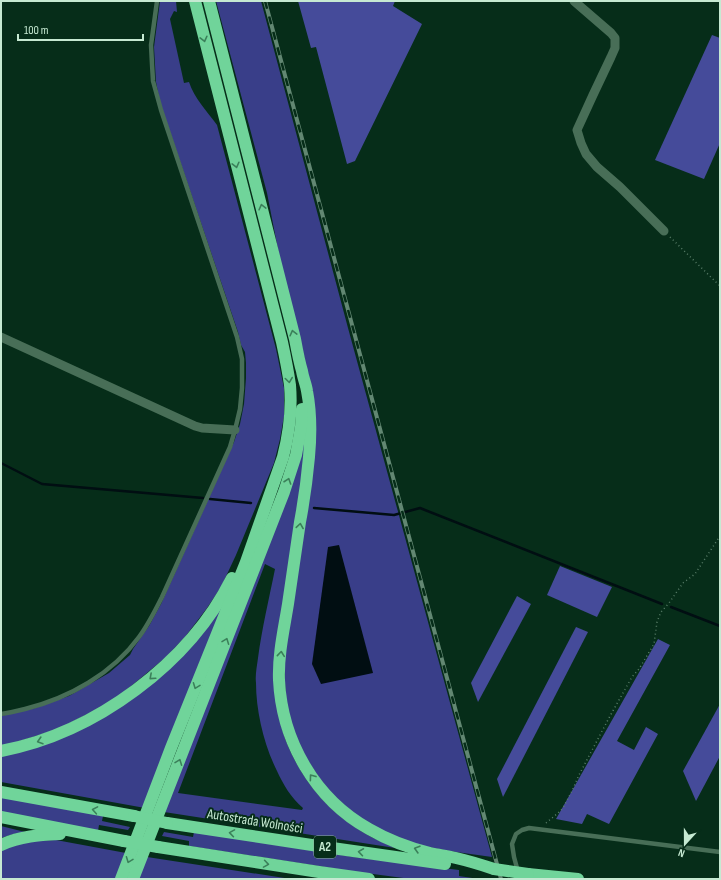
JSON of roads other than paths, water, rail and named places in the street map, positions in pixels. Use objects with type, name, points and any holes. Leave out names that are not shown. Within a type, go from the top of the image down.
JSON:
[{"type":"highway","points":[[121,879],[246,562],[286,446],[289,423],[290,387],[282,342],[195,1]]},
{"type":"highway","points":[[209,1],[307,390],[310,444],[309,459],[304,501],[282,637],[279,671],[281,702],[288,732],[301,760],[313,780],[325,795],[350,817],[388,840],[486,868]]},
{"type":"highway","points":[[133,879],[291,474],[301,427],[302,371]]},
{"type":"highway","points":[[1,751],[46,739],[103,712],[134,692],[184,646],[217,604],[229,584],[260,519]]},
{"type":"highway","name":"Autostrada Wolności","points":[[1,792],[168,822],[325,847],[486,868],[524,876],[578,879]]},
{"type":"highway","name":"A2","points":[[1,817],[158,847],[370,879]]},
{"type":"highway","points":[[1,845],[8,841],[32,836],[85,834]]},
{"type":"street","points":[[574,1],[615,38],[615,48],[577,130],[581,143],[586,154],[597,167],[664,230]]},
{"type":"street","points":[[1,337],[195,426],[202,428],[235,430]]},
{"type":"lane","points":[[1,714],[54,700],[74,691],[110,668],[127,652],[139,637],[150,622],[162,598],[230,447],[240,409],[242,359],[237,337],[156,96],[153,81],[152,45],[157,1]]},
{"type":"lane","points":[[524,876],[514,857],[512,844],[516,834],[529,828],[720,852]]},
{"type":"waterway","points":[[1,463],[42,484],[203,498]]},
{"type":"waterway","points":[[210,499],[251,503]]},
{"type":"waterway","points":[[314,508],[394,515],[420,508],[662,604]]},
{"type":"waterway","points":[[671,607],[720,626]]},
{"type":"railway","points":[[265,1],[501,879]]}]
